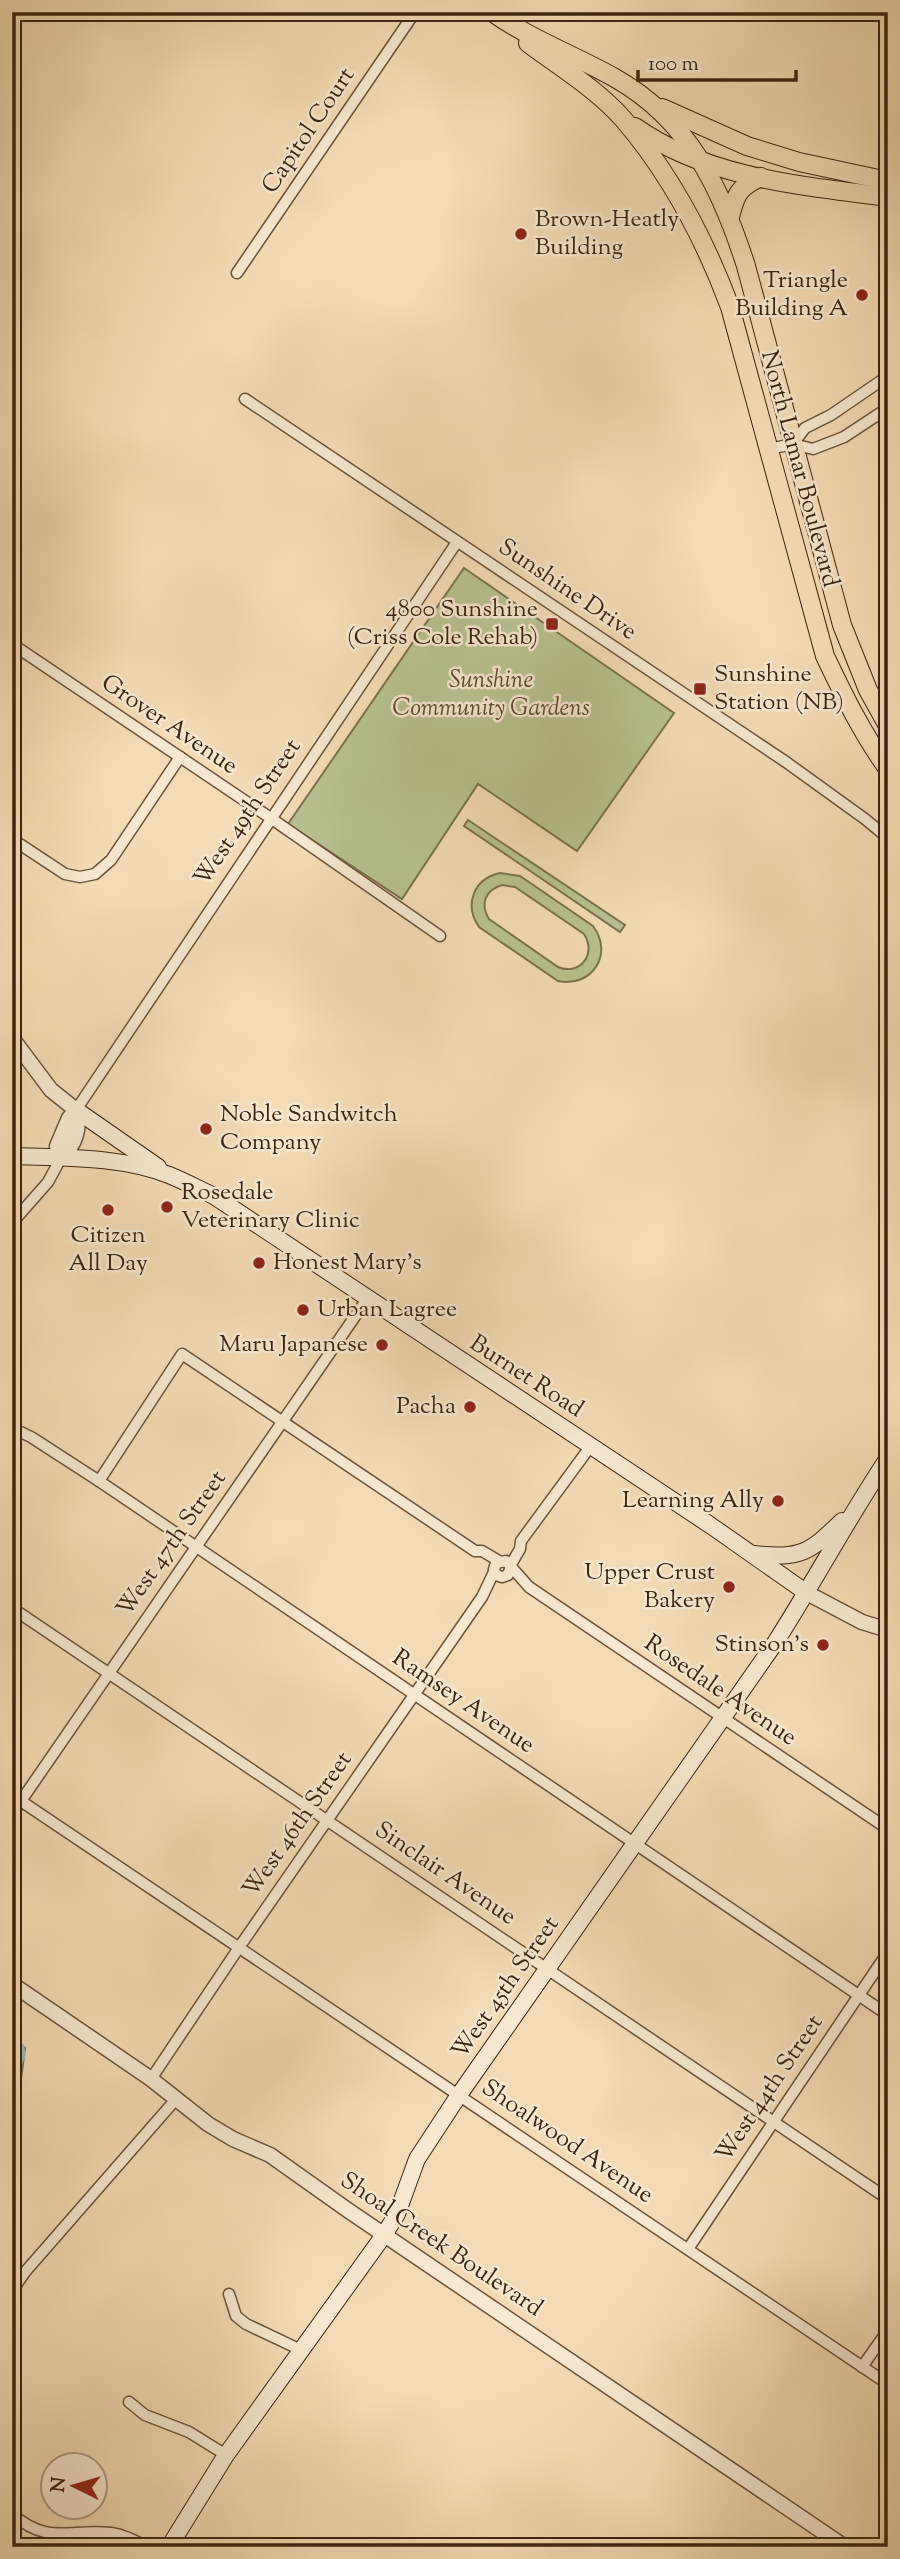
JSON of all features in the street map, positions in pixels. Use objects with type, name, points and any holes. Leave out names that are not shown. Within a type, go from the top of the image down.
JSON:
[{"type":"main road","name":"North Lamar Boulevard","points":[[492,12],[520,32],[547,42],[617,79],[655,105],[704,164],[730,216],[829,581],[861,673],[888,726]]},
{"type":"main road","name":"North Lamar Boulevard","points":[[520,32],[527,42],[585,84],[623,119],[669,183],[694,223],[713,261],[730,307],[825,656],[868,741],[888,769]]},
{"type":"main road","points":[[655,105],[747,146],[799,162],[888,181]]},
{"type":"main road","points":[[623,119],[652,139],[704,164],[761,177],[888,197]]},
{"type":"main road","points":[[730,216],[745,184],[761,177]]},
{"type":"main road","points":[[730,307],[739,307],[745,311],[772,364]]},
{"type":"main road","points":[[838,682],[861,673]]},
{"type":"main road","points":[[76,1110],[168,1175]]},
{"type":"main road","name":"Burnet Road","points":[[12,1156],[124,1163],[168,1175],[214,1196],[753,1554],[807,1593]]},
{"type":"main road","name":"West 45th Street","points":[[169,2547],[226,2455],[384,2235],[397,2214],[417,2159],[459,2095],[775,1643],[807,1593],[852,1512],[888,1458]]},
{"type":"main road","points":[[753,1554],[788,1556],[806,1551],[852,1512]]},
{"type":"street","name":"Capitol Court","points":[[237,273],[415,12]]},
{"type":"street","points":[[793,444],[805,428],[831,415],[888,376]]},
{"type":"street","name":"Sunshine Drive","points":[[245,399],[786,762],[888,838]]},
{"type":"street","points":[[769,449],[793,444],[813,449],[844,437],[888,408]]},
{"type":"street","name":"West 49th Street","points":[[12,1223],[48,1182],[61,1158],[57,1146],[69,1118],[457,542]]},
{"type":"street","name":"Grover Avenue","points":[[12,644],[440,936]]},
{"type":"street","points":[[12,839],[65,874],[88,877],[107,866],[180,757]]},
{"type":"street","name":"Sunshine Drive","points":[[865,819],[888,829]]},
{"type":"street","points":[[12,1038],[51,1090],[76,1110]]},
{"type":"street","name":"West 47th Street","points":[[12,1814],[17,1798],[109,1673],[367,1299]]},
{"type":"street","name":"Rosedale Avenue","points":[[99,1481],[182,1354],[475,1551],[478,1557],[526,1581],[529,1587],[888,1829]]},
{"type":"street","name":"Ramsey Avenue","points":[[12,1428],[31,1437],[99,1481],[888,2015]]},
{"type":"street","name":"West 46th Street","points":[[151,2078],[327,1819],[482,1597],[490,1592],[514,1545],[521,1541],[590,1447]]},
{"type":"street","name":"Burnet Road","points":[[807,1593],[862,1622],[888,1630]]},
{"type":"street","name":"Sinclair Avenue","points":[[12,1608],[888,2199]]},
{"type":"street","name":"Shoalwood Avenue","points":[[17,1798],[888,2384]]},
{"type":"street","name":"West 44th Street","points":[[688,2249],[888,1952]]},
{"type":"street","name":"Shoal Creek Boulevard","points":[[12,1984],[151,2078],[208,2124],[233,2139],[270,2155],[845,2547]]},
{"type":"street","points":[[12,2291],[25,2272],[177,2098]]},
{"type":"street","points":[[229,2294],[236,2316],[246,2324],[303,2351]]},
{"type":"street","points":[[862,2367],[888,2330]]},
{"type":"street","points":[[129,2402],[145,2415],[189,2432],[226,2455]]},
{"type":"street","points":[[12,2514],[33,2528],[49,2534],[110,2533],[127,2537],[147,2547]]},
{"type":"green space","name":"Sunshine Community Gardens","points":[[464,568],[674,713],[577,851],[478,784],[402,899],[288,824]]},
{"type":"green space","points":[[468,820],[625,925],[620,932],[464,826]]},
{"type":"green space","points":[[500,873],[520,876],[593,926],[601,947],[600,958],[590,974],[570,982],[558,981],[479,927],[474,919],[472,902],[478,887],[491,876]],"holes":[[[502,885],[515,887],[584,934],[589,949],[579,966],[566,969],[558,967],[489,919],[485,908],[488,894]]]},
{"type":"green space","points":[[12,2040],[25,2048],[20,2087],[12,2098]]},
{"type":"waterway","points":[[12,2047],[16,2055],[12,2063]]},
{"type":"place","name":"Brown-Heatly Building","points":[[521,234]]},
{"type":"place","name":"Triangle Building A","points":[[862,295]]},
{"type":"place","name":"4800 Sunshine (Criss Cole Rehab)","points":[[552,624]]},
{"type":"place","name":"Sunshine Station (NB)","points":[[700,689]]},
{"type":"place","name":"Noble Sandwitch Company","points":[[206,1129]]},
{"type":"place","name":"Rosedale Veterinary Clinic","points":[[167,1207]]},
{"type":"place","name":"Citizen All Day","points":[[108,1210]]},
{"type":"place","name":"Honest Mary's","points":[[259,1263]]},
{"type":"place","name":"Urban Lagree","points":[[303,1310]]},
{"type":"place","name":"Maru Japanese","points":[[382,1345]]},
{"type":"place","name":"Pacha","points":[[470,1407]]},
{"type":"place","name":"Learning Ally","points":[[778,1501]]},
{"type":"place","name":"Upper Crust Bakery","points":[[729,1587]]},
{"type":"place","name":"Stinson's","points":[[823,1645]]}]
